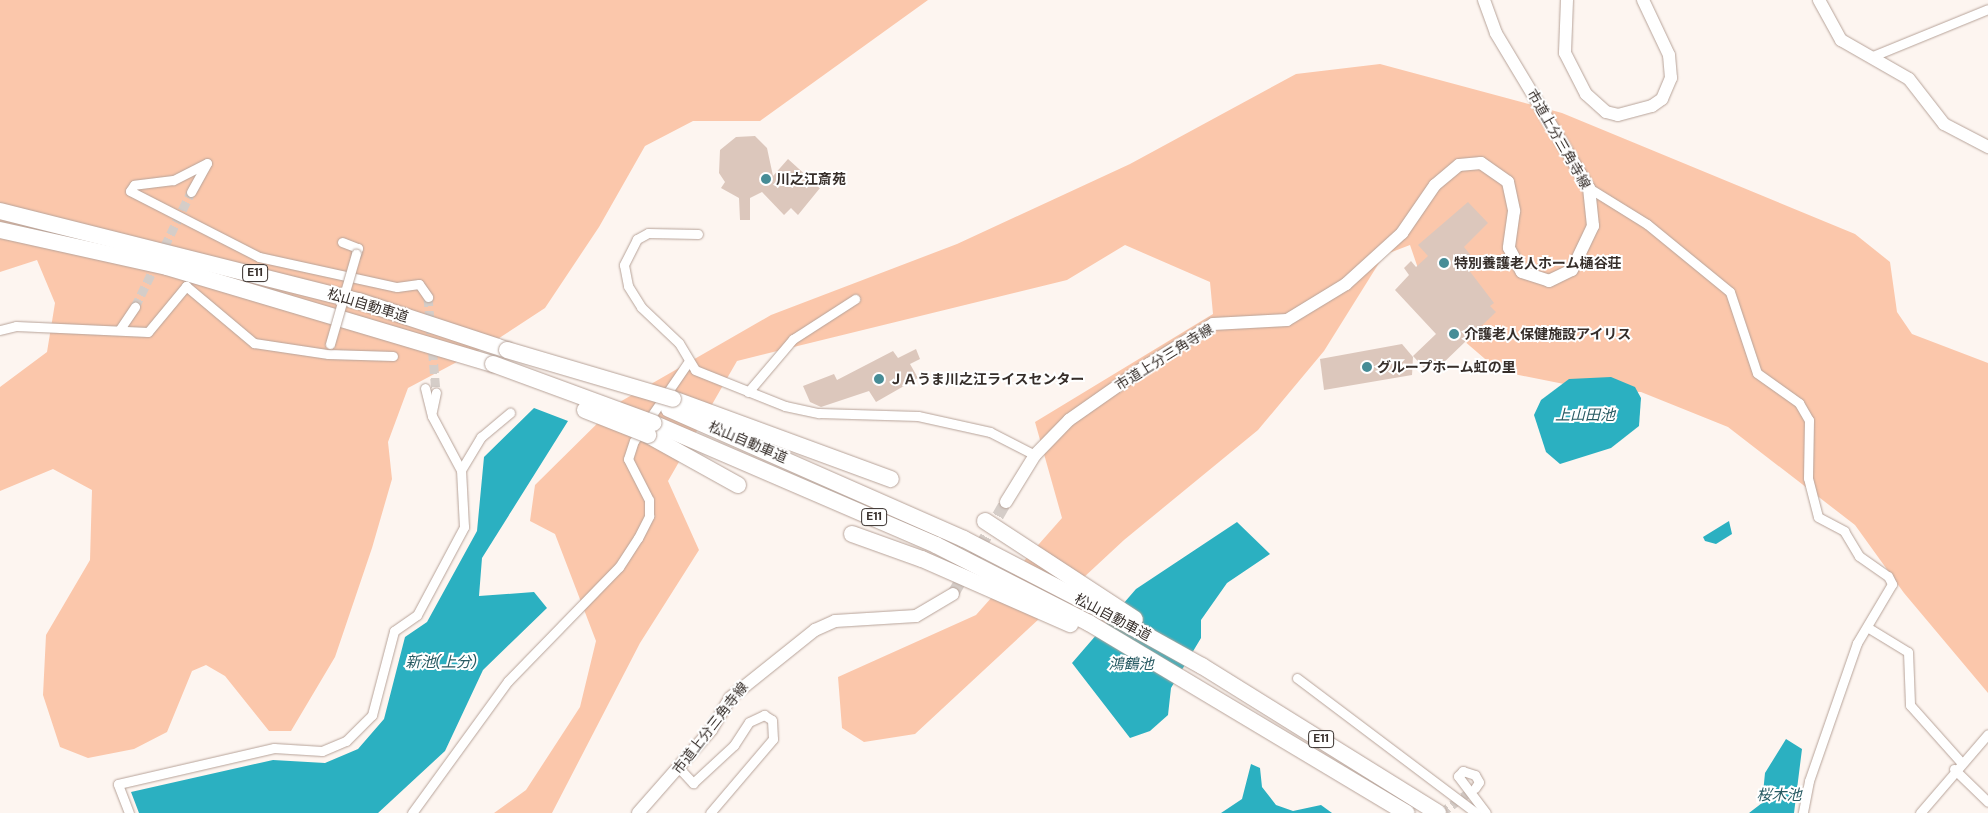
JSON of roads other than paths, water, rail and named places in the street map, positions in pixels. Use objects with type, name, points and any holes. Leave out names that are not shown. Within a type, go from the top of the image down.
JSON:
[{"type":"highway","name":"松山自動車道","points":[[0,211],[359,301],[671,404],[1105,605],[1438,813]]},
{"type":"highway","name":"松山自動車道","points":[[0,230],[167,267],[404,334],[651,429],[936,544],[1086,627]]},
{"type":"highway","points":[[671,404],[891,479]]},
{"type":"highway","points":[[651,429],[738,485]]},
{"type":"highway","points":[[985,521],[1105,605]]},
{"type":"highway","points":[[852,534],[922,558],[1086,627]]},
{"type":"highway","name":"E11","points":[[1086,627],[1194,683],[1406,813]]},
{"type":"street","name":"市道上分三角寺線","points":[[1006,502],[1035,455],[1069,420],[1213,324],[1287,320],[1339,289],[1373,263],[1402,233],[1435,186],[1459,165],[1481,163],[1503,175],[1513,201],[1508,237],[1511,258],[1522,272],[1539,280],[1565,276],[1582,255],[1593,226],[1589,188],[1496,34],[1484,0]]},
{"type":"street","points":[[1567,0],[1565,53],[1586,94],[1606,112],[1618,115],[1657,103],[1671,78],[1669,55],[1643,0]]},
{"type":"street","points":[[1819,0],[1841,40],[1873,56],[1909,79],[1952,130],[1988,147]]},
{"type":"street","points":[[1873,56],[1988,9]]},
{"type":"street","points":[[191,192],[206,163],[173,180],[134,185],[130,191],[259,257],[397,286],[419,284],[428,297]]},
{"type":"street","points":[[1589,188],[1647,224],[1730,292],[1757,372],[1799,403],[1808,420],[1808,478],[1818,517],[1844,531],[1860,556],[1888,576],[1892,584],[1867,627],[1840,689],[1803,813]]},
{"type":"street","points":[[698,234],[648,233],[637,239],[624,265],[628,286],[641,307],[679,343],[689,361],[708,378],[819,413],[918,416],[990,432],[1035,455]]},
{"type":"street","points":[[328,354],[358,248],[342,242]]},
{"type":"street","points":[[0,330],[16,326],[120,329],[148,332],[186,286],[254,343],[328,354],[393,356]]},
{"type":"street","points":[[748,392],[793,339],[855,299]]},
{"type":"street","points":[[120,329],[135,307]]},
{"type":"street","points":[[412,813],[508,681],[619,566],[638,538],[649,516],[649,500],[628,459],[634,441],[689,361]]},
{"type":"street","points":[[129,813],[118,784],[274,748],[322,751],[346,741],[372,715],[394,631],[417,615],[464,527],[461,470],[432,416],[425,388]]},
{"type":"street","points":[[432,416],[436,392]]},
{"type":"street","points":[[461,470],[481,437],[510,413]]},
{"type":"street","name":"市道上分三角寺線","points":[[638,813],[679,768],[736,692],[814,630],[835,621],[916,616],[953,594]]},
{"type":"street","points":[[1867,627],[1908,652],[1910,705],[1988,802]]},
{"type":"street","points":[[1297,678],[1476,813]]},
{"type":"street","points":[[679,768],[693,783],[729,751],[749,722],[764,715],[772,720],[773,739],[710,813]]},
{"type":"street","points":[[1920,813],[1958,766],[1988,734]]},
{"type":"street","points":[[1476,788],[1479,782],[1475,775],[1466,771],[1458,776],[1486,813]]},
{"type":"water","name":"上山田池","points":[[1611,377],[1635,387],[1641,398],[1639,426],[1611,448],[1560,464],[1546,452],[1534,415],[1541,400],[1569,379]]},
{"type":"water","name":"新池(上分)","points":[[534,408],[568,421],[482,558],[479,596],[534,592],[547,608],[483,670],[445,751],[378,813],[139,813],[131,792],[273,760],[325,763],[358,749],[384,719],[405,637],[427,622],[477,531],[484,457]]},
{"type":"water","points":[[1729,521],[1732,534],[1716,544],[1705,541],[1703,537]]},
{"type":"water","name":"鴻鶴池","points":[[1237,522],[1270,554],[1227,583],[1201,620],[1201,638],[1171,688],[1168,715],[1150,731],[1130,738],[1072,663],[1136,589]]},
{"type":"water","name":"桜木池","points":[[1786,739],[1802,749],[1794,813],[1749,813],[1762,803],[1765,773]]},
{"type":"water","points":[[1251,764],[1260,768],[1262,787],[1276,805],[1293,811],[1321,805],[1332,813],[1221,813],[1242,799]]},
{"type":"tunnel","points":[[135,307],[191,192]]},
{"type":"tunnel","points":[[428,297],[436,392]]},
{"type":"tunnel","points":[[953,594],[1006,502]]},
{"type":"tunnel","points":[[1441,813],[1475,788]]},
{"type":"place","name":"川之江斎苑","points":[[766,179]]},
{"type":"place","name":"特別養護老人ホーム樋谷荘","points":[[1444,263]]},
{"type":"place","name":"介護老人保健施設アイリス","points":[[1454,334]]},
{"type":"place","name":"グループホーム虹の里","points":[[1367,367]]},
{"type":"place","name":"ＪＡうま川之江ライスセンター","points":[[879,379]]}]
